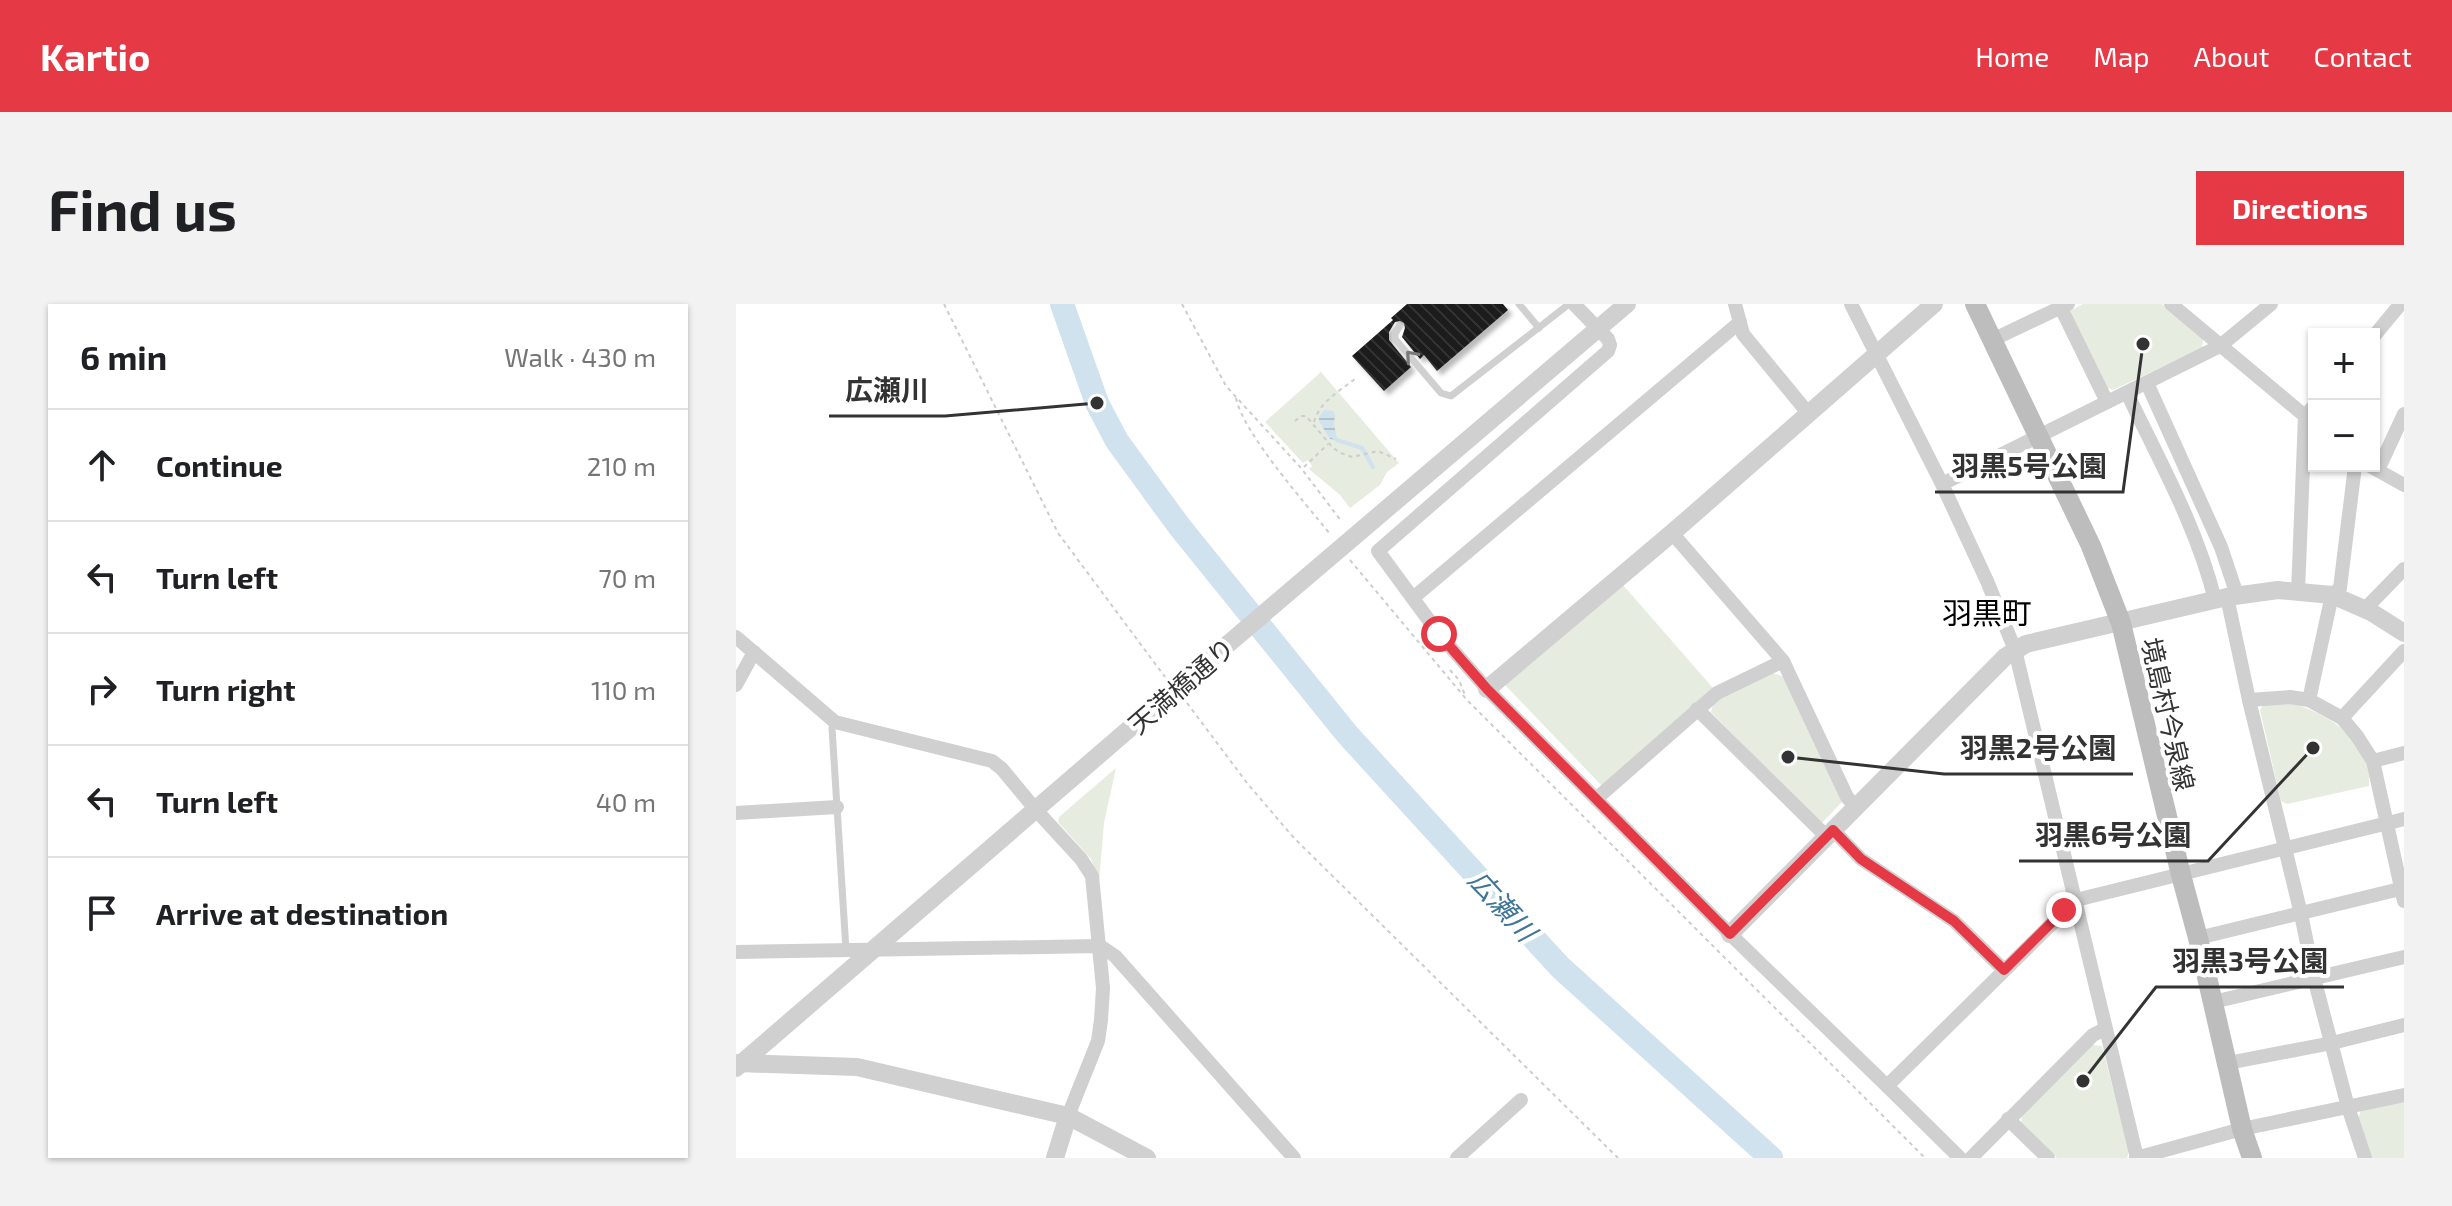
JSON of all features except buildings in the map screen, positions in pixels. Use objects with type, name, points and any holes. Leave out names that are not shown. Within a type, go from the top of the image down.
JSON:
[{"type":"main road","name":"境島村今泉線","points":[[1975,304],[2091,546],[2121,623],[2242,1129],[2252,1158]]},
{"type":"street","points":[[1572,304],[1608,339],[1608,351],[1378,551],[1439,634],[1487,689],[1730,934],[1960,1158]]},
{"type":"street","name":"天満橋通り","points":[[738,1065],[1627,304]]},
{"type":"street","points":[[1735,304],[1743,334],[1808,413]]},
{"type":"street","points":[[1851,304],[1942,484],[2015,650],[2137,1158],[2242,1129],[2404,1095]]},
{"type":"street","points":[[1487,689],[1672,533],[1934,304]]},
{"type":"street","points":[[2171,304],[2220,346],[2308,413]]},
{"type":"street","points":[[1942,484],[2220,346],[2271,304]]},
{"type":"street","points":[[1992,340],[2065,306],[2107,402]]},
{"type":"street","points":[[2380,329],[2399,308]]},
{"type":"street","points":[[1413,598],[1740,322]]},
{"type":"street","points":[[2147,383],[2221,547],[2226,597],[2314,978],[2348,1107],[2365,1158]]},
{"type":"street","points":[[2127,393],[2187,517],[2208,572],[2226,597]]},
{"type":"street","points":[[2380,457],[2404,414]]},
{"type":"street","points":[[2298,592],[2308,456]]},
{"type":"street","points":[[2380,471],[2404,485]]},
{"type":"street","points":[[2309,700],[2332,595],[2340,588],[2354,472]]},
{"type":"street","points":[[1672,533],[1783,661],[1847,797],[1856,808]]},
{"type":"street","points":[[2365,609],[2404,569]]},
{"type":"street","points":[[1730,934],[2015,650],[2026,644],[2226,597],[2278,590],[2332,595],[2365,609],[2404,633]]},
{"type":"street","points":[[736,637],[835,722],[992,761],[1081,859],[1092,876],[1103,988],[1098,1041],[1055,1158]]},
{"type":"street","points":[[2342,718],[2404,651]]},
{"type":"street","points":[[736,685],[754,652]]},
{"type":"street","points":[[1596,799],[1717,693],[1783,661]]},
{"type":"street","points":[[2198,938],[2403,893],[2373,761],[2357,736],[2342,718],[2309,700],[2290,697],[2249,700]]},
{"type":"street","points":[[1697,709],[1830,834],[1861,859],[1954,921],[2004,970]]},
{"type":"street","points":[[2373,761],[2404,753]]},
{"type":"street","points":[[736,813],[837,807]]},
{"type":"street","points":[[1887,1086],[2076,900],[2404,819]]},
{"type":"street","points":[[736,952],[1100,946],[1115,956],[1294,1158]]},
{"type":"street","points":[[2213,1002],[2404,957]]},
{"type":"street","points":[[2228,1063],[2404,1025]]},
{"type":"street","points":[[1971,1158],[2093,1035],[2105,1029]]},
{"type":"street","points":[[738,1065],[857,1067],[1068,1116],[1147,1158]]},
{"type":"street","points":[[1457,1158],[1521,1100]]},
{"type":"street","points":[[2008,1119],[2048,1158]]},
{"type":"lane","points":[[1519,304],[1539,328]]},
{"type":"lane","points":[[1399,327],[1395,339],[1441,393],[1451,396],[1572,304]]},
{"type":"lane","points":[[2153,448],[2167,425]]},
{"type":"lane","points":[[2164,471],[2191,477]]},
{"type":"lane","points":[[2187,517],[2199,494]]},
{"type":"lane","points":[[2195,539],[2221,547]]},
{"type":"lane","points":[[835,722],[832,728],[846,950]]},
{"type":"path","points":[[944,304],[1058,533],[1247,783],[1294,838],[1618,1158]]},
{"type":"path","points":[[1182,304],[1226,386],[1301,468],[1342,522]]},
{"type":"path","points":[[1314,424],[1319,409],[1356,378]]},
{"type":"path","points":[[1236,398],[1240,411],[1264,448],[1338,549],[1467,700],[1925,1158]]},
{"type":"path","points":[[1295,421],[1303,416],[1314,424],[1329,444],[1347,456],[1378,451],[1396,459]]},
{"type":"path","points":[[1301,468],[1329,444]]},
{"type":"shaded area","points":[[2083,304],[2162,304],[2203,339],[2202,348],[2113,390],[2105,387],[2070,311]]},
{"type":"shaded area","points":[[1321,372],[1399,463],[1387,472],[1380,485],[1350,508],[1340,495],[1309,469],[1312,466],[1308,460],[1303,463],[1265,422]]},
{"type":"shaded area","points":[[1623,585],[1713,688],[1603,787],[1505,685]]},
{"type":"shaded area","points":[[1773,673],[1784,677],[1842,802],[1821,824],[1711,712],[1714,701]]},
{"type":"shaded area","points":[[2283,701],[2329,719],[2354,740],[2368,769],[2369,786],[2287,804],[2281,801],[2260,710],[2264,703]]},
{"type":"shaded area","points":[[1116,768],[1104,823],[1099,881],[1091,859],[1058,822],[1059,817]]},
{"type":"shaded area","points":[[2092,1045],[2102,1046],[2129,1151],[2127,1158],[2057,1158],[2021,1124],[2022,1115]]},
{"type":"shaded area","points":[[2404,1101],[2404,1158],[2372,1158],[2359,1129],[2361,1110]]},
{"type":"water","points":[[1324,410],[1333,411],[1335,415],[1337,440],[1330,439],[1319,421]]},
{"type":"waterway","name":"広瀬川","points":[[1062,304],[1097,403],[1117,441],[1179,526],[1347,734],[1560,967],[1771,1158]]},
{"type":"waterway","points":[[1334,437],[1362,448],[1373,467]]},
{"type":"place","name":"羽黒5号公園","points":[[2143,344]]},
{"type":"place","name":"広瀬川","points":[[1097,403]]},
{"type":"place","name":"羽黒6号公園","points":[[2313,748]]},
{"type":"place","name":"羽黒2号公園","points":[[1788,757]]},
{"type":"place","name":"羽黒3号公園","points":[[2083,1081]]},
{"type":"district","name":"羽黒町","points":[[1987,612]]},
{"type":"route","points":[[1439,634],[1487,689],[1730,934],[1833,830],[1861,859],[1954,921],[2004,970],[2064,910]]}]
